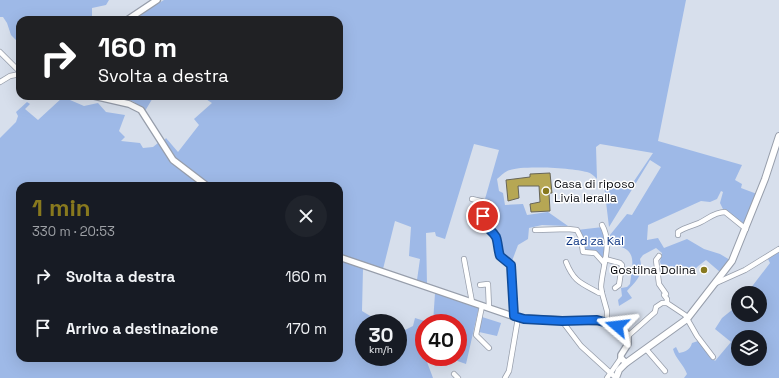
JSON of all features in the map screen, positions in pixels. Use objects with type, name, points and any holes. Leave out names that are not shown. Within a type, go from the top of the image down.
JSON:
[{"type":"main road","points":[[616,378],[623,361],[646,349],[688,319],[734,257],[776,155],[779,136]]},
{"type":"street","points":[[132,16],[157,0]]},
{"type":"street","points":[[0,52],[16,66]]},
{"type":"street","points":[[0,82],[16,74]]},
{"type":"street","points":[[112,100],[129,104],[141,110],[173,160],[202,182]]},
{"type":"street","points":[[472,199],[489,203],[482,221],[495,234],[500,256],[511,265],[516,317],[509,371],[504,378]]},
{"type":"street","points":[[678,235],[678,232],[686,227],[700,223],[709,216],[722,212],[725,212],[746,229]]},
{"type":"street","points":[[602,225],[606,232],[608,246],[602,292],[607,310],[607,322]]},
{"type":"street","points":[[534,230],[576,230],[581,238],[583,252],[596,253],[605,261],[620,263],[622,265],[620,285],[615,288]]},
{"type":"street","points":[[716,283],[745,270],[779,249]]},
{"type":"street","points":[[659,256],[656,260],[658,284],[666,294],[664,295],[667,303]]},
{"type":"street","points":[[343,258],[516,317],[562,321],[597,320],[623,328],[628,336],[628,344],[622,352],[623,361],[609,376]]},
{"type":"street","points":[[464,259],[472,302]]},
{"type":"street","points":[[566,262],[569,269],[578,281],[599,292],[602,292]]},
{"type":"street","points":[[480,285],[488,284],[489,308]]},
{"type":"street","points":[[628,336],[655,312],[656,307],[662,303],[667,303],[688,319],[697,336],[713,357]]},
{"type":"street","points":[[482,306],[476,335],[489,348]]},
{"type":"street","points":[[562,321],[581,346],[609,376],[616,378]]},
{"type":"street","points":[[646,349],[665,371]]},
{"type":"street","points":[[454,374],[458,378]]},
{"type":"green space","points":[[0,0],[109,0],[106,5],[92,8],[92,16],[16,16],[16,40],[11,35],[7,23],[3,17],[0,17]]},
{"type":"green space","points":[[164,0],[686,0],[658,141],[742,165],[735,180],[742,184],[741,188],[757,194],[744,225],[723,209],[720,203],[723,192],[721,191],[717,199],[710,202],[701,201],[648,225],[647,240],[658,238],[664,248],[687,239],[704,249],[720,254],[730,260],[720,272],[706,260],[693,272],[671,266],[662,267],[660,262],[662,253],[656,248],[643,255],[640,259],[641,269],[639,277],[627,291],[632,298],[619,306],[618,300],[622,296],[621,288],[627,287],[630,284],[632,257],[625,249],[619,246],[610,245],[610,235],[627,214],[632,215],[661,167],[650,160],[609,227],[604,185],[632,184],[653,153],[600,144],[596,147],[597,179],[587,172],[560,168],[516,168],[505,172],[497,179],[499,191],[503,193],[505,205],[523,204],[527,215],[548,212],[568,226],[542,225],[529,228],[528,239],[518,245],[512,261],[503,253],[497,234],[485,218],[492,202],[485,199],[499,150],[474,144],[445,239],[436,236],[435,232],[426,233],[427,285],[417,280],[420,259],[409,256],[411,227],[395,221],[383,269],[343,256],[343,182],[204,182],[171,155],[163,142],[166,138],[178,152],[199,125],[194,119],[212,103],[207,100],[343,100],[343,16],[140,16]]},
{"type":"green space","points":[[60,100],[70,100],[84,106],[98,103],[106,112],[125,115],[119,131],[125,137],[121,141],[140,143],[143,148],[153,147],[158,143],[172,162],[199,182],[16,182],[16,362],[343,362],[343,260],[363,268],[362,311],[367,314],[355,314],[355,366],[407,366],[407,329],[413,326],[415,318],[415,366],[428,366],[433,378],[0,378],[0,138],[16,122],[18,116],[16,112],[27,102],[30,104],[25,109],[38,120]]},
{"type":"green space","points":[[129,100],[152,100],[145,111]]},
{"type":"green space","name":"Zad za Kal","points":[[603,227],[606,232],[604,263],[598,256],[583,252],[577,230]]},
{"type":"green space","points":[[779,252],[779,378],[684,378],[687,374],[673,349],[676,347],[679,353],[683,352],[689,349],[692,343],[698,341],[715,361],[731,342],[715,329],[722,318],[731,311],[731,322],[767,322],[767,286],[752,286],[770,263],[768,259]]},
{"type":"green space","points":[[435,293],[479,307],[467,360],[467,314],[434,314]]},
{"type":"green space","points":[[482,317],[501,323],[497,336],[479,332]]},
{"type":"building","name":"Casa di riposo Livia Ieralla","points":[[550,173],[552,193],[549,193],[550,211],[531,212],[530,204],[540,202],[539,186],[518,186],[519,198],[508,201],[506,180],[530,177],[530,174]]},
{"type":"place","name":"Casa di riposo Livia Ieralla","points":[[546,191]]},
{"type":"place","name":"Gostilna Dolina","points":[[704,270]]},
{"type":"route","points":[[483,216],[482,221],[484,224],[495,234],[500,256],[511,265],[515,310],[514,316],[524,319],[562,321],[597,320],[617,326]]}]
